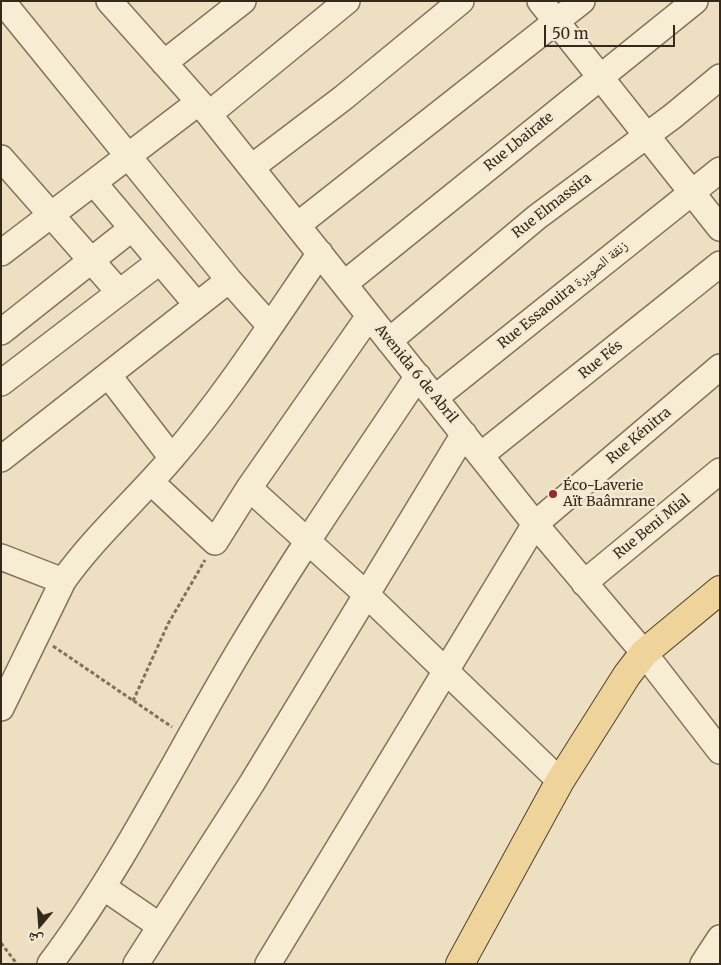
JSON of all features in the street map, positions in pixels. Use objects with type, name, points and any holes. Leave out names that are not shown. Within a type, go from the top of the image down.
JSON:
[{"type":"main road","points":[[460,964],[560,781],[611,697],[644,654],[720,590]]},
{"type":"street","points":[[2,1],[229,280],[270,326]]},
{"type":"street","points":[[164,63],[243,1]]},
{"type":"street","points":[[1,253],[52,216],[128,156],[204,108],[347,1]]},
{"type":"street","points":[[252,167],[343,98],[461,1]]},
{"type":"street","points":[[540,1],[558,21],[645,135],[720,228]]},
{"type":"street","points":[[299,224],[582,1]]},
{"type":"street","name":"Rue Lbairate","points":[[344,284],[695,1]]},
{"type":"street","name":"Avenida 6 de Abril","points":[[120,5],[164,63],[204,108],[299,224],[369,316],[436,397],[535,524],[644,654],[720,751]]},
{"type":"street","name":"Rue Elmassira","points":[[389,340],[537,217],[673,116],[720,77]]},
{"type":"street","points":[[1,158],[119,292]]},
{"type":"street","name":"Rue Essaouira زنقة الصويرة","points":[[436,397],[720,170]]},
{"type":"street","points":[[94,183],[197,305]]},
{"type":"street","points":[[1,332],[131,229]]},
{"type":"street","points":[[1,708],[63,581],[76,563],[172,458],[270,326],[320,253]]},
{"type":"street","points":[[1,383],[159,262]]},
{"type":"street","name":"Rue Fés","points":[[481,455],[720,264]]},
{"type":"street","points":[[1,459],[229,280]]},
{"type":"street","points":[[151,482],[216,542],[248,488],[369,316]]},
{"type":"street","name":"Rue Kénitra","points":[[268,964],[448,672],[535,524],[720,367]]},
{"type":"street","points":[[108,376],[172,458]]},
{"type":"street","points":[[50,964],[102,887],[188,738],[308,541],[418,376]]},
{"type":"street","points":[[136,964],[252,783],[464,434]]},
{"type":"street","name":"Rue Beni Mial","points":[[584,583],[720,472]]},
{"type":"street","points":[[248,488],[308,541],[448,672],[560,781]]},
{"type":"street","points":[[1,557],[63,581]]},
{"type":"street","points":[[102,887],[160,926]]},
{"type":"street","points":[[703,964],[720,938]]},
{"type":"path","points":[[133,701],[168,624],[216,542]]},
{"type":"path","points":[[36,634],[188,738]]},
{"type":"path","points":[[1,942],[17,964]]},
{"type":"place","name":"Éco-Laverie Aït Baâmrane","points":[[553,494]]}]
